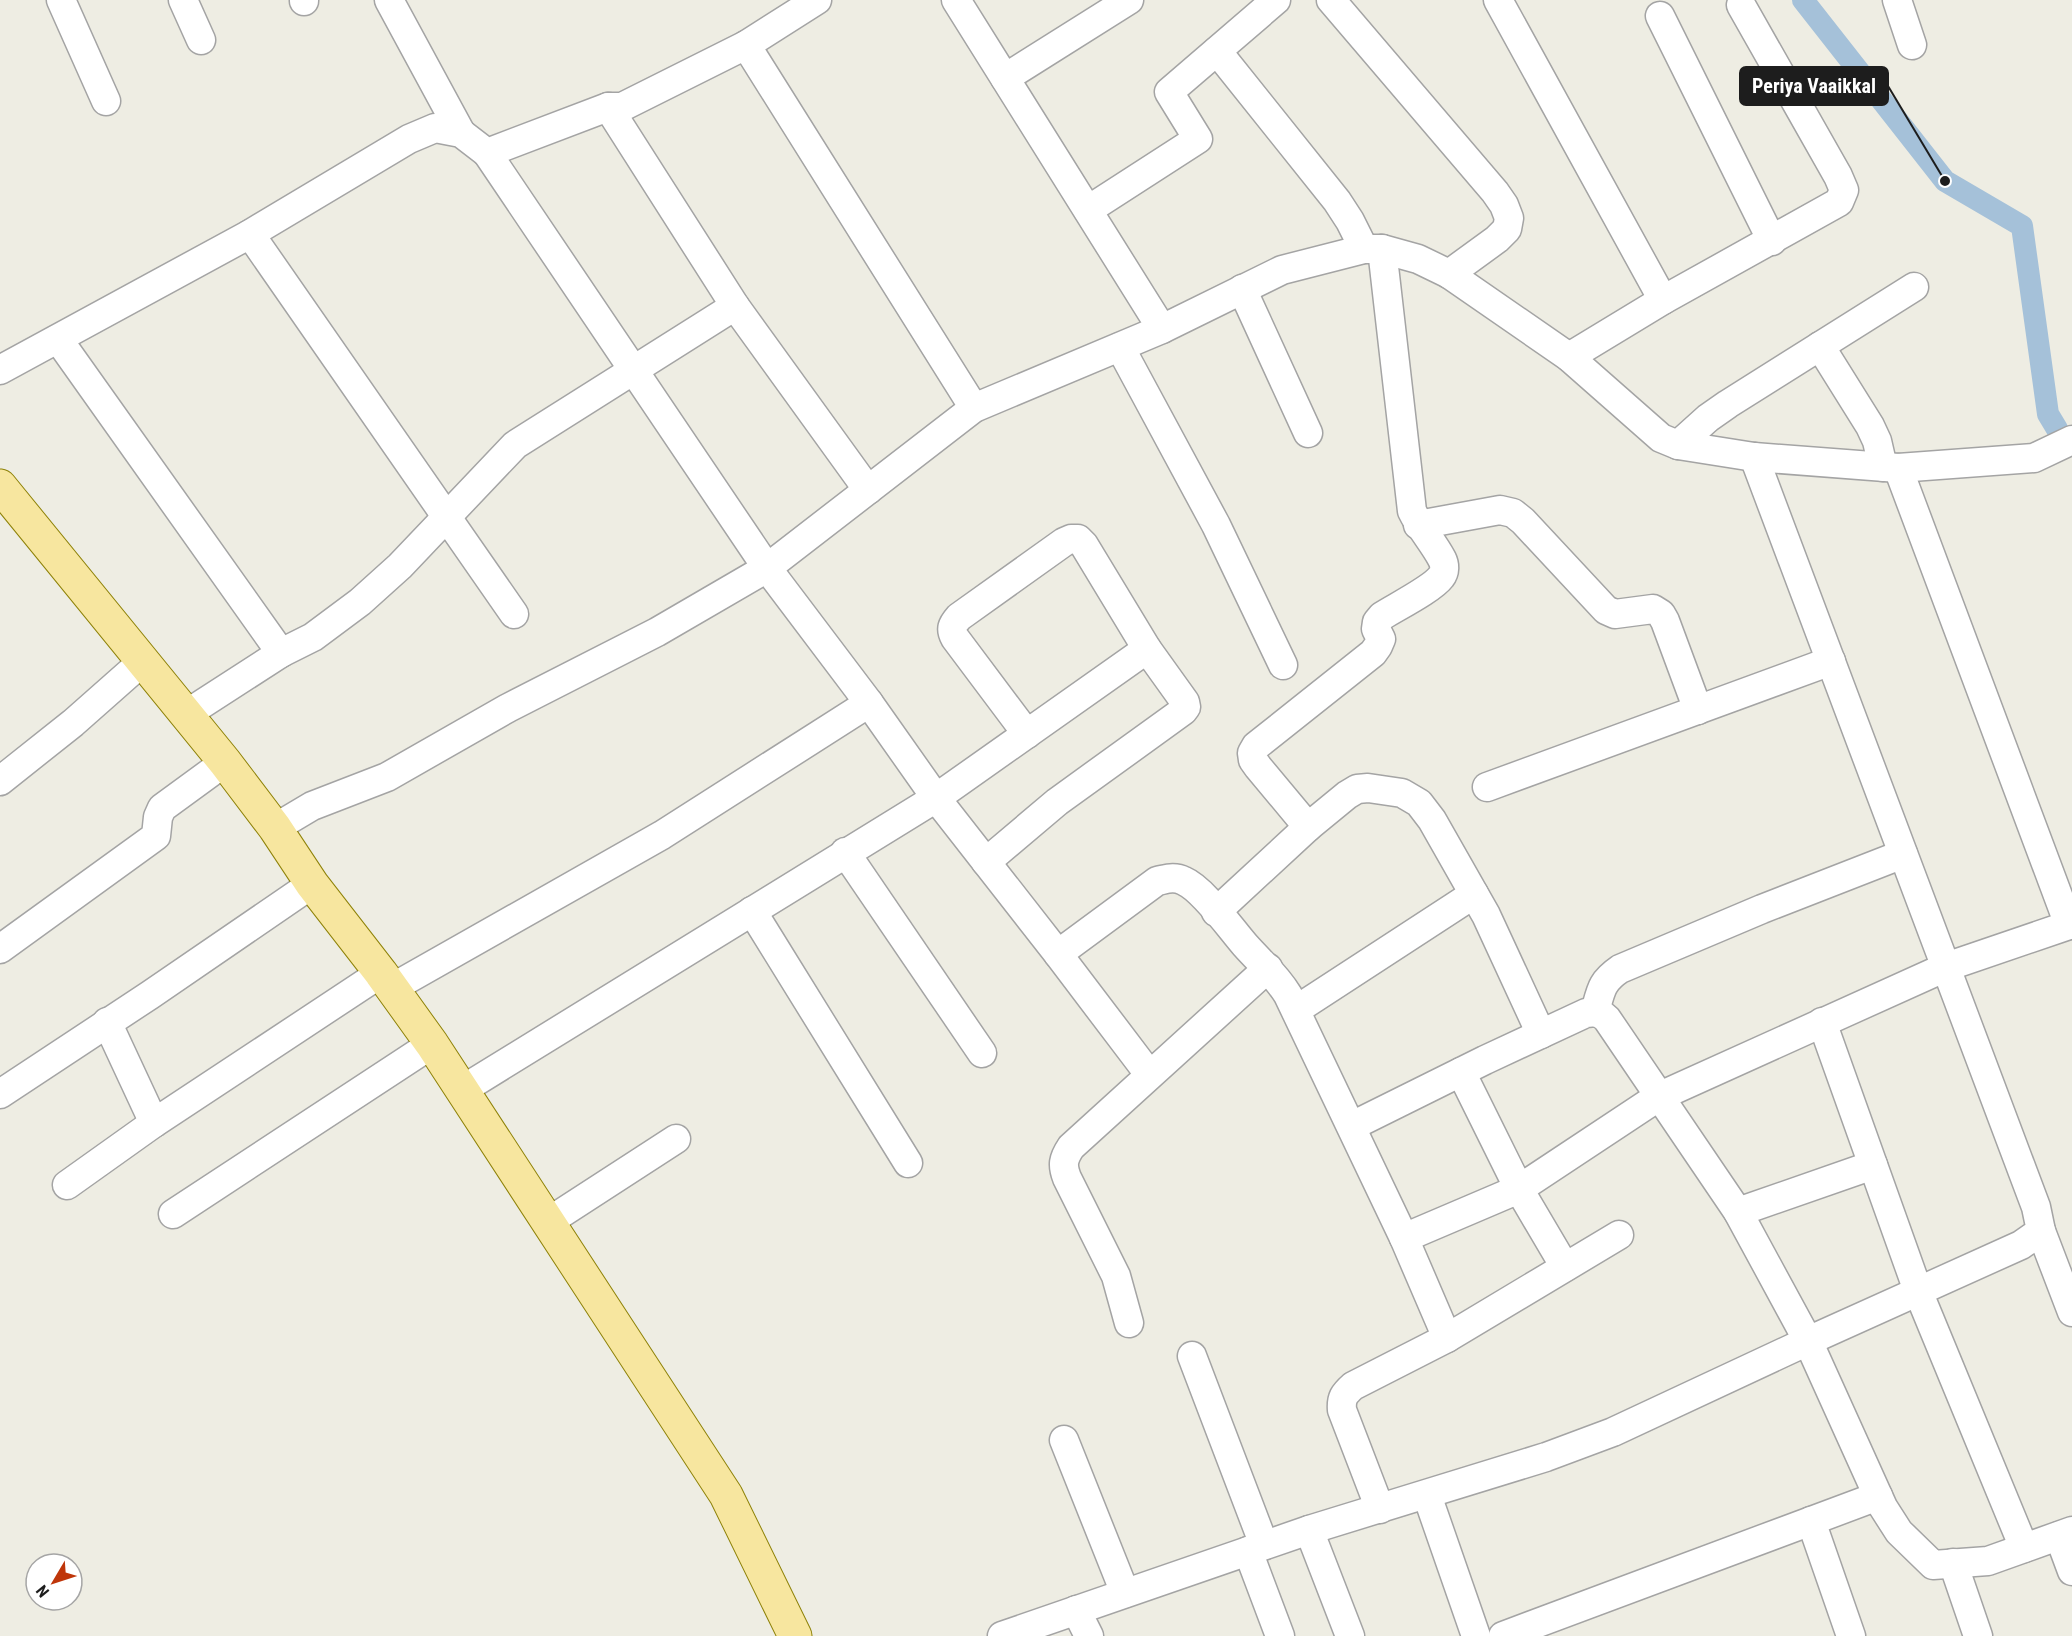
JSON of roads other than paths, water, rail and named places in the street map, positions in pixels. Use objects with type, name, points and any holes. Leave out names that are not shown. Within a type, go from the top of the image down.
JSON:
[{"type":"main road","points":[[0,486],[225,762],[275,828],[312,884],[387,980],[432,1044],[726,1495],[795,1636]]},
{"type":"street","points":[[61,0],[106,101]]},
{"type":"street","points":[[183,0],[201,40]]},
{"type":"street","points":[[389,0],[461,133],[487,153],[767,568],[869,703],[936,798],[1149,1074]]},
{"type":"street","points":[[487,153],[608,107],[622,107],[746,45],[817,0]]},
{"type":"street","points":[[956,0],[1162,329]]},
{"type":"street","points":[[1005,78],[1129,0]]},
{"type":"street","points":[[1088,210],[1198,139],[1169,92],[1276,0]]},
{"type":"street","points":[[1331,0],[1496,192],[1504,205],[1509,218],[1507,229],[1449,274]]},
{"type":"street","points":[[1497,0],[1663,300]]},
{"type":"street","points":[[1897,0],[1912,45]]},
{"type":"street","points":[[1569,357],[1663,300],[1839,202],[1844,190],[1838,176],[1741,5]]},
{"type":"street","points":[[1660,16],[1772,241]]},
{"type":"street","points":[[746,45],[974,408]]},
{"type":"street","points":[[1217,51],[1373,249],[1412,511],[1418,525],[1442,560],[1444,568],[1442,576],[1434,584],[1382,616],[1377,622],[1376,629],[1381,639],[1372,653],[1256,746],[1252,753],[1253,760],[1258,767],[1308,827]]},
{"type":"street","points":[[608,107],[735,306],[868,490]]},
{"type":"street","points":[[0,370],[250,234],[409,139],[435,128],[461,133]]},
{"type":"street","points":[[250,234],[514,614]]},
{"type":"street","points":[[275,828],[312,806],[387,777],[508,708],[657,632],[767,568],[974,408],[1162,329],[1282,270],[1373,249],[1418,260],[1449,274],[1569,357],[1661,438],[1678,446],[1754,457],[1890,467],[2034,458],[2072,440]]},
{"type":"street","points":[[1678,446],[1708,418],[1914,287]]},
{"type":"street","points":[[1242,289],[1308,433]]},
{"type":"street","points":[[185,715],[281,653],[313,637],[360,602],[400,566],[515,445],[735,306]]},
{"type":"street","points":[[58,339],[281,653]]},
{"type":"street","points":[[1120,346],[1216,525],[1283,665]]},
{"type":"street","points":[[1404,1238],[1519,1189],[1658,1097],[1946,967],[2070,924],[1890,467],[1870,426],[1820,346]]},
{"type":"street","points":[[1754,457],[2036,1207],[2041,1231],[2072,1312]]},
{"type":"street","points":[[1418,525],[1500,510],[1513,513],[1606,610],[1615,614],[1653,609],[1661,614],[1698,710]]},
{"type":"street","points":[[986,862],[1058,802],[1184,711],[1186,707],[1185,702],[1148,649],[1078,538],[1064,542],[952,624],[955,638],[1027,734]]},
{"type":"street","points":[[462,1090],[936,798],[1148,649]]},
{"type":"street","points":[[1487,788],[1831,661]]},
{"type":"street","points":[[0,781],[73,723],[142,662]]},
{"type":"street","points":[[67,1185],[154,1123],[387,980],[662,835],[869,703]]},
{"type":"street","points":[[0,949],[156,836],[158,817],[162,808],[225,762]]},
{"type":"street","points":[[1216,912],[1308,827],[1357,789],[1368,788],[1402,793],[1419,803],[1432,820],[1486,915],[1541,1034]]},
{"type":"street","points":[[845,852],[982,1053]]},
{"type":"street","points":[[1595,1012],[1602,985],[1609,976],[1620,969],[1762,909],[1903,854]]},
{"type":"street","points":[[1058,954],[1157,881],[1171,877],[1184,880],[1196,888],[1248,948],[1277,977],[1296,1010],[1404,1238],[1447,1338]]},
{"type":"street","points":[[0,1094],[312,884]]},
{"type":"street","points":[[1296,1010],[1474,894]]},
{"type":"street","points":[[752,911],[908,1163]]},
{"type":"street","points":[[1129,1323],[1116,1276],[1067,1179],[1063,1158],[1071,1147],[1149,1074],[1268,968]]},
{"type":"street","points":[[1352,1126],[1586,1013],[1602,1014],[1738,1212],[1808,1341],[1878,1496],[1899,1532],[1933,1565],[1988,1561],[2065,1533],[2072,1570]]},
{"type":"street","points":[[107,1022],[154,1123]]},
{"type":"street","points":[[1822,1022],[1918,1291],[2024,1548]]},
{"type":"street","points":[[173,1214],[432,1044]]},
{"type":"street","points":[[1461,1072],[1519,1189],[1565,1267]]},
{"type":"street","points":[[548,1222],[676,1138]]},
{"type":"street","points":[[1738,1212],[1874,1165]]},
{"type":"street","points":[[1002,1636],[1309,1530],[1546,1457],[1613,1432],[2020,1245],[2041,1231]]},
{"type":"street","points":[[1380,1509],[1342,1410],[1341,1401],[1344,1393],[1353,1386],[1447,1338],[1619,1234]]},
{"type":"street","points":[[1192,1356],[1256,1548],[1280,1636]]},
{"type":"street","points":[[1064,1440],[1125,1593]]},
{"type":"street","points":[[1427,1495],[1476,1636]]},
{"type":"street","points":[[1503,1636],[1878,1496]]},
{"type":"street","points":[[1811,1521],[1851,1636]]},
{"type":"street","points":[[1309,1530],[1350,1636]]},
{"type":"street","points":[[1953,1563],[1978,1636]]},
{"type":"street","points":[[1076,1610],[1089,1636]]},
{"type":"waterway","points":[[1803,0],[1945,181],[2022,226],[2048,414],[2057,429]]},
{"type":"place","name":"Periya Vaaikkal","points":[[1945,181]]}]
